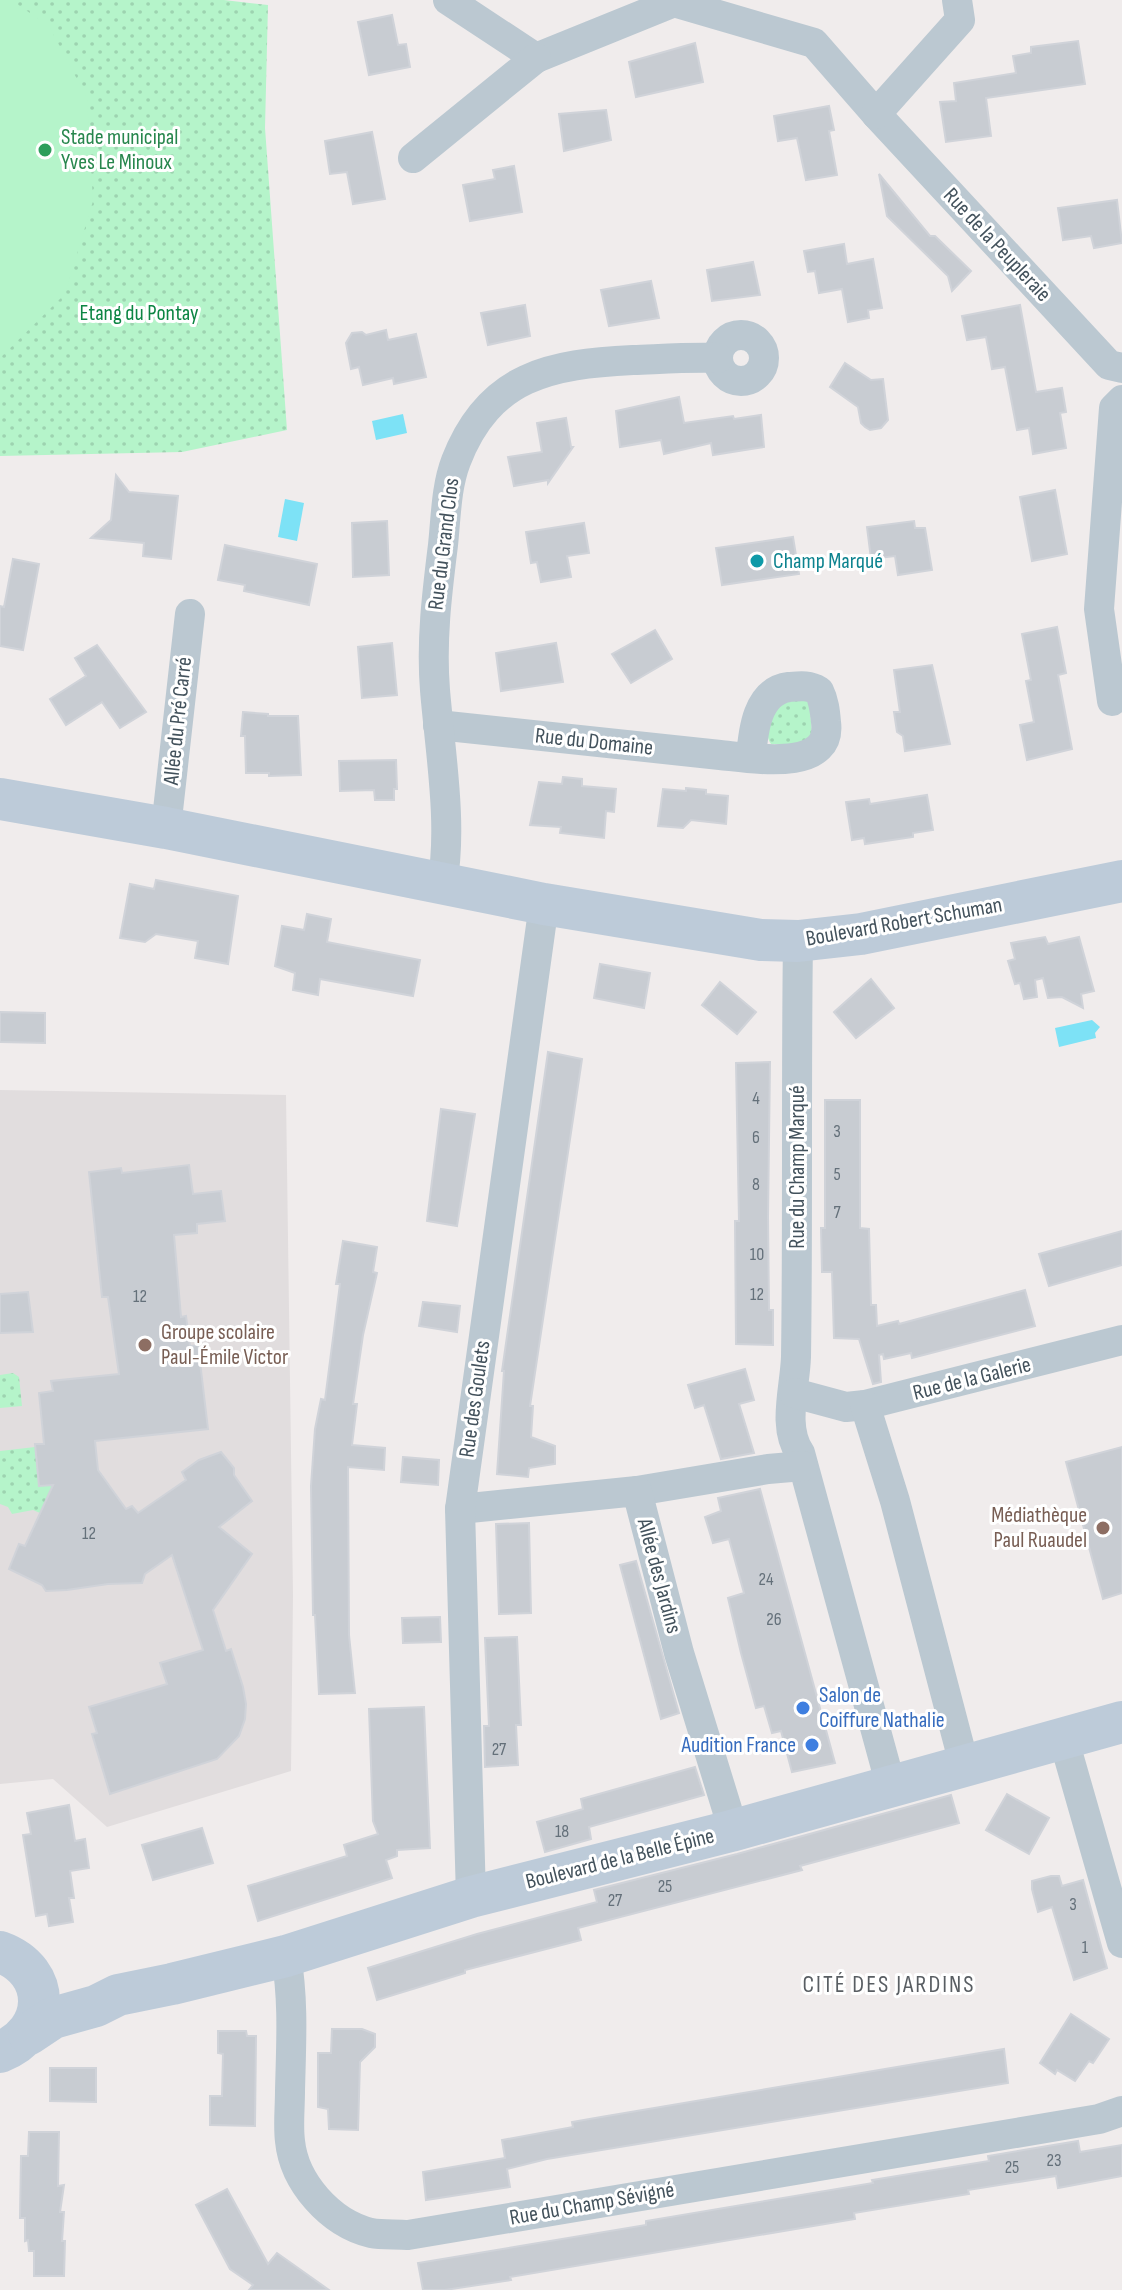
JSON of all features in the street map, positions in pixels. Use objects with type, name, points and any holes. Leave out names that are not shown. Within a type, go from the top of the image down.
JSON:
[{"type":"street","points":[[448,0],[536,58]]},
{"type":"street","points":[[876,114],[960,20],[957,0]]},
{"type":"street","name":"Rue de la Peupleraie","points":[[413,158],[536,58],[674,2],[814,43],[1109,365],[1122,368]]},
{"type":"street","name":"Rue du Grand Clos","points":[[442,884],[447,850],[433,672],[434,618],[449,487],[456,462],[476,422],[511,388],[554,368],[585,363],[718,358]]},
{"type":"street","points":[[1112,701],[1099,609],[1114,408],[1122,400]]},
{"type":"street","name":"Allée du Pré Carré","points":[[166,828],[190,614]]},
{"type":"street","name":"Rue du Domaine","points":[[438,725],[751,758]]},
{"type":"street","name":"Boulevard Robert Schuman","points":[[0,799],[166,828],[544,904],[710,934],[761,940],[798,941],[861,934],[1122,881]]},
{"type":"street","name":"Rue des Goulets","points":[[471,1897],[460,1509],[544,904]]},
{"type":"street","name":"Rue du Champ Marqué","points":[[798,941],[798,1234],[807,1398],[790,1432],[802,1459],[891,1786]]},
{"type":"street","name":"Rue de la Galerie","points":[[807,1398],[846,1407],[865,1405],[1122,1340]]},
{"type":"street","points":[[865,1405],[895,1501],[964,1764]]},
{"type":"street","points":[[637,1491],[768,1469],[802,1459]]},
{"type":"street","name":"Allée des Jardins","points":[[460,1509],[637,1491],[679,1653],[731,1831]]},
{"type":"street","name":"Boulevard de la Belle Épine","points":[[14,2043],[53,2018],[96,2006],[118,1995],[286,1956],[471,1897],[731,1831],[1122,1722]]},
{"type":"street","points":[[1063,1737],[1122,1943]]},
{"type":"street","points":[[0,1952],[16,1958],[35,1981],[39,1998],[37,2016],[14,2043]]},
{"type":"street","name":"Rue du Champ Sévigné","points":[[286,1956],[292,2015],[290,2142],[297,2167],[310,2191],[325,2208],[371,2233],[408,2235],[1099,2119],[1122,2111]]},
{"type":"street","name":"Boulevard de la Belle Épine","points":[[35,1981],[92,1987],[118,1995]]},
{"type":"shaded area","name":"Groupe scolaire Paul-Émile Victor","points":[[0,1090],[286,1095],[293,1595],[291,1771],[107,1827],[53,1779],[0,1784]]},
{"type":"green space","name":"Etang du Pontay","points":[[0,0],[224,0],[268,5],[265,128],[287,430],[182,452],[0,456]]},
{"type":"green space","name":"Stade municipal Yves Le Minoux","points":[[0,0],[11,0],[49,26],[87,98],[93,201],[65,294],[1,357],[0,365]]},
{"type":"green space","points":[[809,699],[813,744],[771,744],[768,728],[780,702]]},
{"type":"green space","points":[[13,1373],[19,1377],[22,1406],[0,1408],[0,1375]]},
{"type":"green space","points":[[35,1447],[39,1486],[62,1484],[47,1516],[33,1510],[12,1514],[8,1507],[0,1504],[0,1451]]},
{"type":"water","points":[[403,414],[407,433],[376,440],[372,421]]},
{"type":"water","points":[[285,499],[304,503],[297,541],[278,537]]},
{"type":"water","points":[[1092,1020],[1100,1027],[1095,1033],[1096,1038],[1059,1047],[1055,1028]]},
{"type":"building","points":[[392,15],[398,45],[406,44],[410,67],[369,75],[358,22]]},
{"type":"building","points":[[1078,41],[1085,84],[986,98],[991,136],[946,142],[940,102],[956,101],[954,83],[1016,73],[1013,56],[1031,53],[1031,47]]},
{"type":"building","points":[[695,43],[703,82],[636,97],[629,62]]},
{"type":"building","points":[[829,106],[834,130],[829,131],[837,175],[806,180],[797,138],[778,141],[774,116]]},
{"type":"building","points":[[606,110],[611,140],[564,151],[559,114]]},
{"type":"building","points":[[372,132],[385,199],[353,204],[347,172],[330,174],[325,141]]},
{"type":"building","points":[[514,166],[522,212],[470,221],[463,185],[495,179],[493,170]]},
{"type":"building","points":[[879,174],[930,236],[935,236],[971,271],[952,291],[948,276],[887,216]]},
{"type":"building","points":[[1117,200],[1122,243],[1094,248],[1091,236],[1063,240],[1058,208]]},
{"type":"building","points":[[844,244],[847,264],[873,259],[882,308],[868,310],[869,318],[848,322],[842,289],[819,293],[815,271],[808,272],[804,251]]},
{"type":"building","points":[[753,262],[760,295],[712,301],[707,270]]},
{"type":"building","points":[[651,281],[659,318],[609,326],[601,290]]},
{"type":"building","points":[[525,305],[530,336],[488,345],[481,313]]},
{"type":"building","points":[[1020,305],[1036,392],[1062,388],[1066,412],[1060,413],[1066,448],[1033,454],[1029,428],[1017,430],[1005,367],[992,369],[986,337],[967,340],[962,316]]},
{"type":"building","points":[[386,330],[388,340],[416,334],[426,377],[394,384],[393,378],[363,385],[359,367],[351,369],[346,343],[352,333],[362,332],[366,335]]},
{"type":"building","points":[[845,363],[871,380],[883,379],[888,420],[881,428],[870,430],[865,427],[861,423],[858,407],[830,387]]},
{"type":"building","points":[[679,397],[684,423],[761,415],[764,447],[713,455],[711,443],[664,454],[661,440],[620,447],[616,411]]},
{"type":"building","points":[[566,418],[573,447],[548,483],[548,480],[514,486],[508,457],[542,452],[537,423]]},
{"type":"building","points":[[116,475],[129,492],[178,496],[171,559],[143,556],[144,543],[91,538],[111,520]]},
{"type":"building","points":[[1055,490],[1067,554],[1032,561],[1020,497]]},
{"type":"building","points":[[387,521],[389,575],[353,577],[352,523]]},
{"type":"building","points":[[914,521],[915,528],[925,528],[932,570],[898,575],[895,556],[871,559],[867,527]]},
{"type":"building","points":[[584,523],[589,553],[567,556],[571,577],[541,582],[537,562],[531,563],[526,532]]},
{"type":"building","name":"Champ Marqué","points":[[793,537],[799,574],[722,585],[716,548]]},
{"type":"building","points":[[225,545],[317,564],[309,605],[244,591],[245,585],[218,580]]},
{"type":"building","points":[[13,559],[39,564],[23,650],[0,646],[0,606],[4,607]]},
{"type":"building","points":[[1057,627],[1066,673],[1058,675],[1072,749],[1027,760],[1020,725],[1034,722],[1026,681],[1031,680],[1022,634]]},
{"type":"building","points":[[655,630],[672,659],[631,683],[612,654]]},
{"type":"building","points":[[392,643],[397,695],[362,698],[358,647]]},
{"type":"building","points":[[556,643],[563,682],[501,691],[496,653]]},
{"type":"building","points":[[97,645],[146,712],[120,728],[102,702],[66,725],[50,699],[86,676],[75,658]]},
{"type":"building","points":[[932,665],[950,744],[905,751],[903,736],[897,732],[894,712],[900,712],[894,670]]},
{"type":"building","points":[[243,712],[298,716],[301,775],[246,773],[245,736],[241,736]]},
{"type":"building","points":[[396,760],[397,789],[394,789],[394,800],[375,800],[374,790],[340,791],[339,761]]},
{"type":"building","points":[[563,777],[582,779],[582,786],[616,789],[614,812],[606,811],[604,838],[560,833],[561,827],[530,825],[539,782],[562,784]]},
{"type":"building","points":[[686,788],[728,796],[726,824],[691,820],[683,828],[658,826],[663,789],[686,791]]},
{"type":"building","points":[[927,795],[933,830],[913,833],[913,837],[865,844],[864,838],[852,840],[846,802],[869,799],[870,804]]},
{"type":"building","points":[[156,880],[238,896],[228,964],[195,958],[198,941],[156,934],[145,942],[120,938],[130,884],[154,889]]},
{"type":"building","points":[[307,914],[331,919],[327,942],[420,960],[413,996],[320,979],[318,995],[293,990],[295,973],[275,966],[282,926],[304,930]]},
{"type":"building","points":[[1045,937],[1048,944],[1079,937],[1094,991],[1081,994],[1083,1008],[1062,997],[1048,998],[1043,978],[1035,980],[1037,997],[1024,999],[1020,983],[1015,984],[1008,961],[1015,959],[1011,943]]},
{"type":"building","points":[[600,964],[650,973],[644,1008],[594,998]]},
{"type":"building","points":[[871,979],[894,1008],[856,1038],[834,1012]]},
{"type":"building","points":[[720,982],[756,1012],[737,1034],[702,1005]]},
{"type":"building","points":[[0,1012],[45,1013],[45,1043],[0,1042]]},
{"type":"building","points":[[548,1052],[582,1059],[530,1406],[533,1406],[531,1437],[555,1446],[555,1464],[529,1468],[528,1477],[497,1474],[502,1371]]},
{"type":"building","points":[[770,1062],[768,1217],[769,1310],[773,1310],[773,1345],[736,1344],[735,1221],[739,1221],[736,1063]]},
{"type":"building","points":[[825,1100],[860,1100],[860,1228],[869,1229],[871,1305],[876,1305],[877,1326],[898,1321],[899,1324],[1025,1290],[1035,1326],[912,1358],[911,1353],[884,1359],[883,1354],[879,1355],[881,1382],[873,1384],[859,1339],[834,1338],[832,1272],[822,1272]]},
{"type":"building","points":[[441,1109],[475,1114],[457,1226],[427,1221]]},
{"type":"building","points":[[189,1165],[193,1194],[221,1191],[225,1221],[197,1224],[197,1233],[174,1235],[181,1317],[186,1316],[190,1346],[198,1345],[208,1429],[95,1441],[98,1470],[126,1509],[132,1506],[138,1513],[186,1480],[182,1472],[199,1460],[221,1452],[234,1468],[234,1475],[252,1501],[219,1527],[252,1554],[213,1610],[226,1651],[231,1649],[243,1687],[245,1719],[239,1736],[217,1759],[110,1794],[92,1734],[97,1733],[89,1707],[167,1684],[160,1663],[203,1650],[172,1555],[145,1574],[142,1583],[67,1590],[46,1591],[42,1585],[9,1569],[19,1544],[25,1546],[53,1485],[39,1486],[35,1444],[44,1444],[39,1393],[53,1391],[51,1381],[119,1374],[108,1297],[102,1297],[89,1172],[121,1168],[122,1173]]},
{"type":"building","points":[[1122,1231],[1122,1265],[1049,1286],[1039,1254]]},
{"type":"building","points":[[343,1241],[377,1247],[373,1272],[377,1273],[363,1335],[353,1404],[357,1404],[352,1445],[385,1448],[384,1470],[348,1467],[349,1635],[355,1693],[319,1694],[313,1615],[311,1486],[315,1429],[321,1399],[325,1400]]},
{"type":"building","points":[[28,1292],[33,1332],[0,1333],[0,1294]]},
{"type":"building","points":[[423,1302],[460,1306],[457,1332],[419,1326]]},
{"type":"building","points":[[745,1369],[754,1400],[739,1404],[754,1453],[721,1459],[704,1405],[695,1408],[688,1385]]},
{"type":"building","name":"Médiathèque Paul Ruaudel","points":[[1122,1447],[1122,1593],[1103,1599],[1066,1462]]},
{"type":"building","points":[[403,1457],[439,1460],[438,1485],[401,1482]]},
{"type":"building","points":[[760,1489],[835,1763],[792,1772],[781,1731],[772,1733],[764,1706],[756,1708],[741,1653],[728,1598],[744,1593],[729,1539],[713,1543],[705,1517],[721,1511],[718,1498]]},
{"type":"building","points":[[529,1523],[531,1613],[499,1614],[496,1524]]},
{"type":"building","points":[[636,1561],[679,1713],[661,1719],[620,1565]]},
{"type":"building","points":[[440,1617],[441,1642],[403,1643],[402,1618]]},
{"type":"building","points":[[517,1637],[521,1725],[516,1725],[518,1765],[485,1767],[484,1726],[489,1726],[485,1638]]},
{"type":"building","points":[[424,1707],[430,1848],[397,1850],[397,1856],[386,1860],[392,1878],[258,1921],[248,1886],[347,1856],[344,1845],[378,1834],[373,1821],[369,1709]]},
{"type":"building","points":[[695,1767],[704,1795],[589,1827],[591,1839],[545,1852],[537,1822],[583,1809],[581,1799]]},
{"type":"building","points":[[1007,1794],[1049,1818],[1029,1854],[986,1830]]},
{"type":"building","points":[[951,1795],[959,1823],[800,1866],[802,1870],[578,1928],[581,1940],[465,1970],[465,1973],[377,2000],[368,1968],[477,1934],[597,1902],[594,1890]]},
{"type":"building","points":[[69,1805],[75,1841],[85,1839],[89,1868],[70,1871],[74,1898],[69,1898],[73,1922],[49,1926],[47,1914],[36,1916],[23,1835],[31,1834],[27,1813]]},
{"type":"building","points":[[202,1828],[213,1863],[153,1880],[142,1845]]},
{"type":"building","points":[[1059,1876],[1062,1886],[1083,1880],[1107,1968],[1074,1980],[1052,1907],[1038,1912],[1032,1889],[1032,1881]]},
{"type":"building","points":[[1071,2014],[1109,2039],[1093,2063],[1089,2061],[1075,2081],[1057,2070],[1055,2074],[1040,2063]]},
{"type":"building","points":[[332,2029],[362,2029],[375,2034],[375,2047],[360,2062],[358,2130],[329,2129],[328,2109],[318,2107],[318,2053],[331,2053]]},
{"type":"building","points":[[218,2031],[246,2031],[247,2036],[256,2036],[255,2126],[210,2125],[210,2096],[222,2096],[223,2054],[218,2053]]},
{"type":"building","points":[[1004,2049],[1008,2083],[547,2159],[507,2169],[510,2187],[426,2200],[423,2172],[505,2158],[502,2140],[573,2127],[572,2122]]},
{"type":"building","points":[[50,2068],[96,2068],[96,2102],[50,2101]]},
{"type":"building","points":[[29,2132],[59,2132],[58,2186],[64,2185],[60,2212],[64,2212],[64,2276],[34,2276],[34,2251],[29,2251],[28,2240],[25,2241],[25,2218],[20,2218],[21,2156],[28,2156]]},
{"type":"building","points":[[1078,2141],[1080,2152],[1122,2145],[1122,2176],[1058,2188],[1056,2176],[968,2190],[969,2194],[854,2213],[855,2219],[510,2277],[511,2280],[445,2290],[423,2290],[418,2263],[646,2225],[646,2221],[873,2183],[872,2180],[989,2161],[988,2156]]},
{"type":"building","points":[[227,2189],[268,2264],[277,2253],[329,2290],[249,2290],[253,2285],[230,2269],[196,2205]]},
{"type":"place","name":"Stade municipal Yves Le Minoux","points":[[45,150]]},
{"type":"place","name":"Champ Marqué","points":[[757,561]]},
{"type":"place","name":"Groupe scolaire Paul-Émile Victor","points":[[145,1345]]},
{"type":"place","name":"Médiathèque Paul Ruaudel","points":[[1103,1528]]},
{"type":"place","name":"Salon de Coiffure Nathalie","points":[[803,1708]]},
{"type":"place","name":"Audition France","points":[[812,1745]]},
{"type":"district","name":"CITÉ DES JARDINS","points":[[889,1984]]}]
